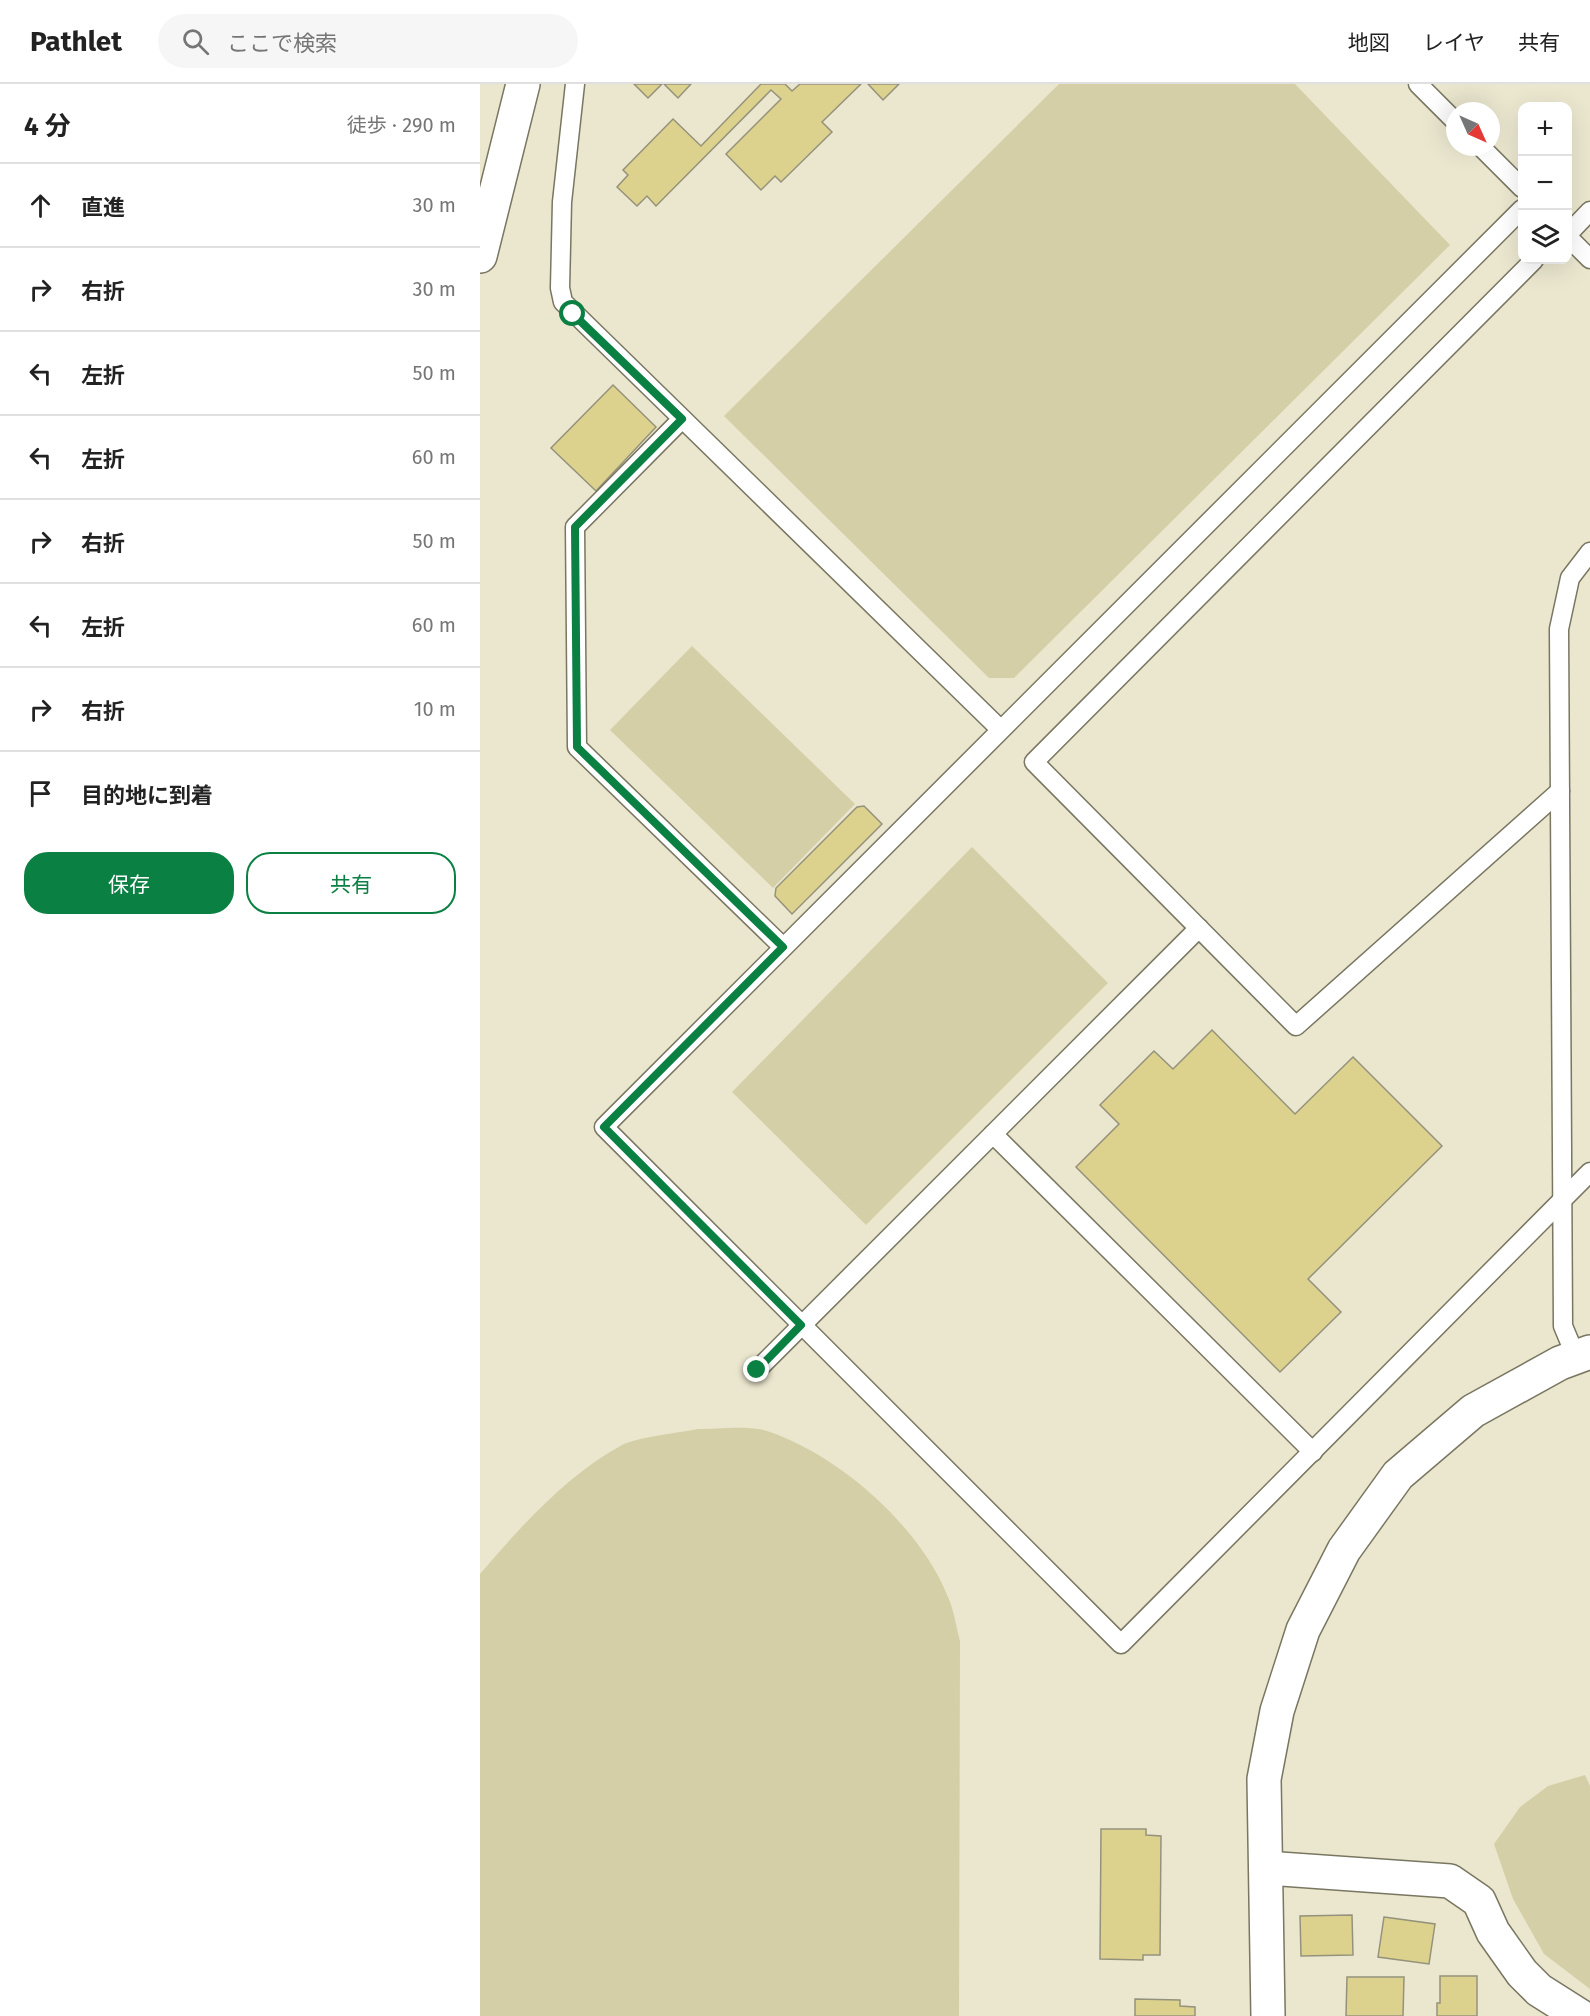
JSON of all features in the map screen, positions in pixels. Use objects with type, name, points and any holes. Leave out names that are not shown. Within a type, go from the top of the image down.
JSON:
[{"type":"street","points":[[480,256],[523,84]]},
{"type":"street","points":[[1268,2016],[1264,1779],[1277,1711],[1303,1630],[1344,1550],[1398,1475],[1473,1411],[1560,1363],[1583,1355]]},
{"type":"street","points":[[1266,1868],[1450,1881],[1479,1901],[1493,1932],[1522,1973],[1539,1990],[1580,2016]]},
{"type":"lane","points":[[574,84],[562,202],[560,288],[563,302],[1000,729]]},
{"type":"lane","points":[[1418,84],[1446,112]]},
{"type":"lane","points":[[1490,156],[1518,184]]},
{"type":"lane","points":[[1521,210],[604,1127],[1121,1644],[1590,1172]]},
{"type":"lane","points":[[1572,231],[1590,211]]},
{"type":"lane","points":[[1572,239],[1590,259]]},
{"type":"lane","points":[[1530,264],[1034,762],[1296,1026],[1560,791]]},
{"type":"lane","points":[[682,419],[575,527],[577,747],[783,947]]},
{"type":"lane","points":[[1583,1355],[1563,1326],[1559,629],[1570,578],[1590,552]]},
{"type":"lane","points":[[757,1370],[1199,928]]},
{"type":"lane","points":[[993,1134],[1312,1452]]},
{"type":"shaded area","points":[[1059,84],[1295,84],[1450,245],[1014,678],[989,678],[724,416]]},
{"type":"shaded area","points":[[692,646],[855,804],[773,888],[610,730]]},
{"type":"shaded area","points":[[972,847],[1108,983],[866,1225],[732,1092]]},
{"type":"shaded area","points":[[742,1428],[767,1431],[794,1442],[848,1475],[874,1496],[918,1544],[935,1570],[948,1597],[960,1641],[959,2016],[480,2016],[480,1574],[545,1503],[602,1457],[629,1442],[698,1429]]},
{"type":"shaded area","points":[[1585,1775],[1590,1786],[1590,1989],[1544,1954],[1513,1899],[1494,1844],[1520,1807],[1548,1786]]},
{"type":"building","points":[[634,84],[662,84],[648,98]]},
{"type":"building","points":[[664,84],[691,84],[678,98]]},
{"type":"building","points":[[761,84],[785,84],[792,91],[800,84],[861,84],[822,122],[832,132],[781,182],[775,176],[761,190],[726,154],[781,99],[771,90],[656,206],[647,196],[637,206],[617,187],[628,175],[623,170],[673,119],[701,146]]},
{"type":"building","points":[[868,84],[899,84],[883,100]]},
{"type":"building","points":[[613,385],[656,427],[596,491],[551,448]]},
{"type":"building","points":[[864,806],[882,824],[792,914],[775,896],[776,888],[857,807]]},
{"type":"building","points":[[1212,1030],[1295,1114],[1353,1057],[1442,1146],[1308,1279],[1341,1312],[1280,1372],[1076,1167],[1119,1124],[1100,1105],[1154,1051],[1173,1069]]},
{"type":"building","points":[[1101,1829],[1146,1829],[1146,1835],[1161,1836],[1160,1955],[1143,1955],[1143,1960],[1100,1959]]},
{"type":"building","points":[[1352,1915],[1353,1955],[1301,1956],[1300,1916]]},
{"type":"building","points":[[1384,1917],[1435,1924],[1429,1964],[1378,1957]]},
{"type":"building","points":[[1440,1976],[1477,1976],[1477,2016],[1437,2016],[1437,2003],[1440,2003]]},
{"type":"building","points":[[1347,1977],[1404,1977],[1403,2016],[1346,2016]]},
{"type":"building","points":[[1135,1999],[1180,2000],[1180,2006],[1195,2007],[1195,2016],[1135,2016]]},
{"type":"route","points":[[573,314],[682,419],[575,527],[577,747],[783,947],[604,1127],[801,1325],[757,1370]]}]
